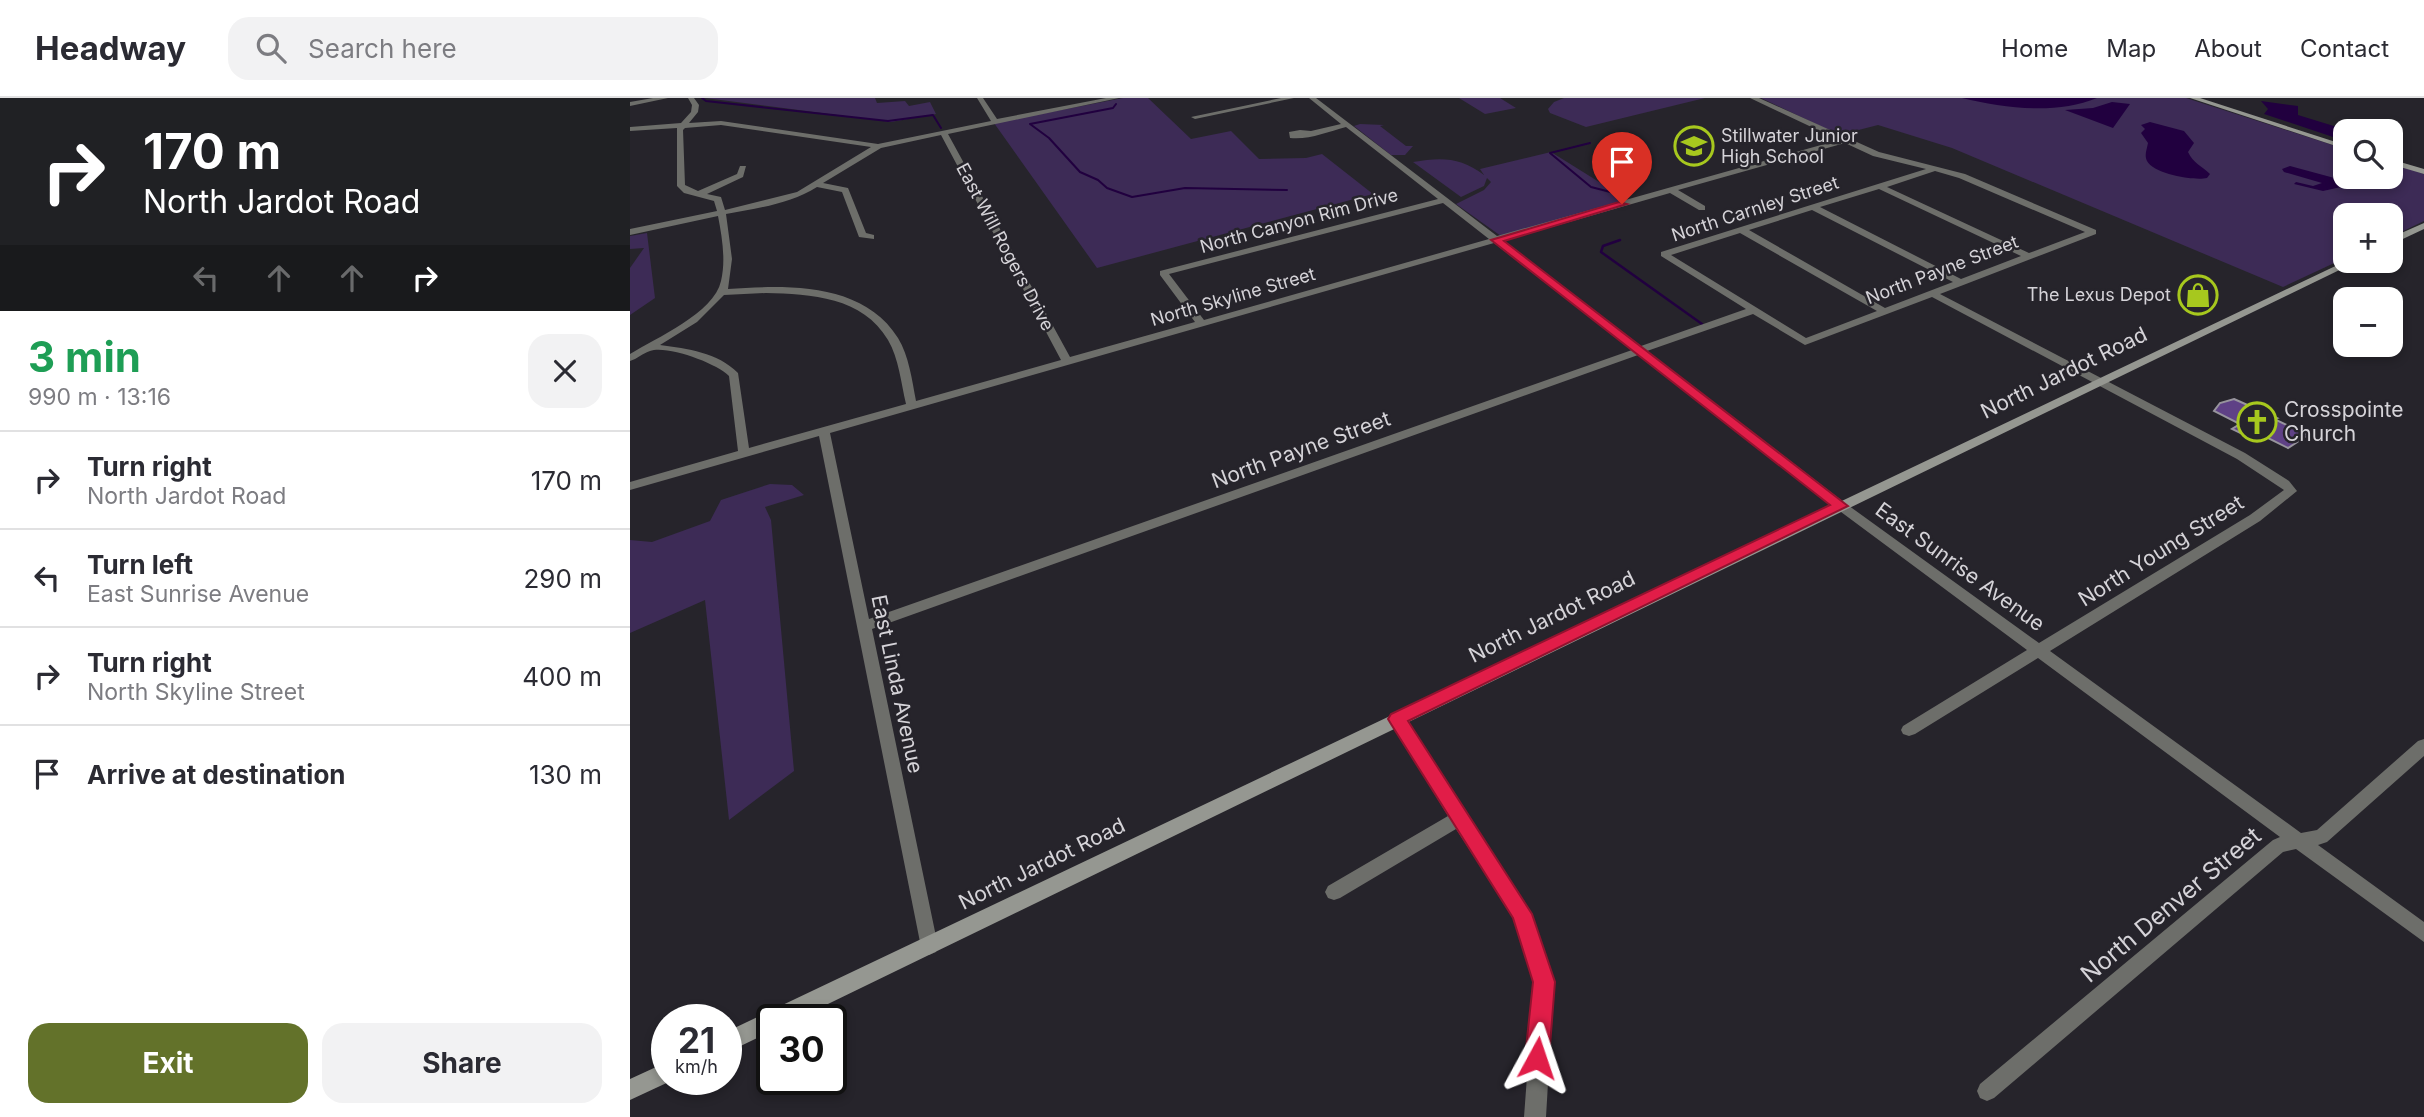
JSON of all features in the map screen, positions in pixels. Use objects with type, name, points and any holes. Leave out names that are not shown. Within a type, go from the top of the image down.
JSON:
[{"type":"street","points":[[630,104],[665,98]]},
{"type":"street","points":[[630,358],[709,306],[721,292],[728,272],[718,199],[687,191],[681,186],[679,130],[694,112],[696,105],[691,98]]},
{"type":"street","points":[[980,98],[996,122]]},
{"type":"street","points":[[630,130],[721,123],[878,146],[1116,98]]},
{"type":"street","points":[[1195,117],[1291,98]]},
{"type":"street","name":"East Sunrise Avenue","points":[[1312,98],[1841,506],[2424,933]]},
{"type":"street","points":[[1753,98],[1892,159],[1935,168]]},
{"type":"street","points":[[2193,98],[2333,143]]},
{"type":"street","points":[[1311,133],[1347,125]]},
{"type":"street","name":"East Will Rogers Drive","points":[[944,133],[1067,362]]},
{"type":"street","name":"North Skyline Street","points":[[630,486],[1846,141]]},
{"type":"street","points":[[630,232],[783,200],[816,184],[878,146]]},
{"type":"street","points":[[2403,165],[2424,172]]},
{"type":"street","points":[[701,193],[740,175],[743,168]]},
{"type":"street","name":"North Carnley Street","points":[[1753,310],[1664,254],[1935,168]]},
{"type":"street","name":"North Payne Street","points":[[863,627],[1753,310],[1805,342],[2092,232],[1962,176],[1935,168]]},
{"type":"street","points":[[816,184],[845,190],[862,235],[871,237]]},
{"type":"street","points":[[1879,186],[2028,256]]},
{"type":"street","points":[[1671,190],[1702,208]]},
{"type":"street","name":"North Canyon Rim Drive","points":[[1202,324],[1163,273],[1444,200]]},
{"type":"street","points":[[1813,207],[1960,282]]},
{"type":"street","points":[[2403,236],[2424,226]]},
{"type":"street","points":[[1742,230],[1885,312]]},
{"type":"street","name":"North Jardot Road","points":[[808,1004],[2333,271]]},
{"type":"street","points":[[721,292],[765,289],[808,291],[854,305],[875,316],[893,340],[912,406]]},
{"type":"street","points":[[1932,293],[2100,383]]},
{"type":"street","points":[[649,346],[703,356],[726,365],[734,375],[744,453]]},
{"type":"street","name":"North Young Street","points":[[1909,730],[2255,518],[2291,491],[2285,484],[2241,456],[2100,383]]},
{"type":"street","name":"East Linda Avenue","points":[[824,431],[929,946]]},
{"type":"street","points":[[1397,719],[1522,914],[1544,982],[1535,1117]]},
{"type":"street","name":"North Denver Street","points":[[1987,1091],[2279,845],[2321,837],[2424,746]]},
{"type":"street","points":[[1335,892],[1459,819]]},
{"type":"street","points":[[630,1090],[651,1080]]},
{"type":"shaded area","points":[[705,98],[875,98],[877,103],[905,101],[909,106],[930,102],[936,114],[891,122]]},
{"type":"shaded area","points":[[1123,98],[1148,98],[1191,139],[1231,131],[1259,159],[1306,158],[1322,154],[1373,194],[1097,268],[994,123]]},
{"type":"shaded area","points":[[1459,98],[1500,98],[1516,108],[1485,114]]},
{"type":"shaded area","points":[[1564,98],[1705,98],[1586,127],[1550,113],[1548,109],[1554,102]]},
{"type":"shaded area","points":[[1761,98],[2186,98],[2333,145],[2333,189],[2403,189],[2403,167],[2424,174],[2424,221],[2403,231],[2403,203],[2333,203],[2333,264],[2283,287],[1952,148],[1878,125],[1839,135]]},
{"type":"shaded area","points":[[1962,98],[2097,98],[2065,107],[2030,108],[1995,105]]},
{"type":"shaded area","points":[[2261,101],[2298,106],[2298,115],[2333,126],[2333,137],[2264,114],[2268,109]]},
{"type":"shaded area","points":[[2112,102],[2130,104],[2113,128],[2065,110],[2093,108]]},
{"type":"shaded area","points":[[2150,122],[2184,131],[2194,143],[2188,152],[2195,162],[2210,174],[2207,178],[2175,176],[2151,166],[2146,156],[2148,143],[2141,133],[2145,129],[2141,125]]},
{"type":"shaded area","points":[[1384,125],[1380,126],[1406,146],[1413,146],[1405,155],[1391,155],[1354,126]]},
{"type":"shaded area","points":[[1551,152],[1628,200],[1501,236],[1456,204],[1484,190],[1491,182],[1487,178],[1484,186],[1461,197],[1413,162],[1450,160],[1467,165],[1484,175],[1480,169]]},
{"type":"shaded area","points":[[2290,166],[2333,178],[2333,189],[2323,191],[2294,184],[2296,182],[2313,186],[2322,183],[2284,172],[2282,169]]},
{"type":"shaded area","points":[[647,233],[655,298],[630,315],[630,268],[644,248],[630,249],[630,236]]},
{"type":"shaded area","points":[[770,484],[792,485],[804,495],[765,507],[771,520],[794,771],[729,820],[705,600],[630,633],[630,540],[652,542],[710,521],[721,500]]},
{"type":"building","name":"Crosspointe Church","points":[[2234,399],[2308,435],[2288,448],[2258,433],[2251,438],[2232,429],[2240,424],[2214,411],[2220,403]]},
{"type":"waterway","points":[[702,98],[706,101],[888,121],[933,115],[941,128]]},
{"type":"waterway","points":[[1116,104],[1113,108],[1030,124],[1049,138],[1080,172],[1098,180],[1107,188],[1132,197],[1185,188],[1287,190]]},
{"type":"waterway","points":[[1590,143],[1550,153],[1591,187],[1626,196]]},
{"type":"waterway","points":[[1620,240],[1603,246],[1601,252],[1702,324]]},
{"type":"place","name":"Stillwater Junior High School","points":[[1694,146]]},
{"type":"place","name":"The Lexus Depot","points":[[2198,295]]},
{"type":"place","name":"Crosspointe Church","points":[[2257,422]]},
{"type":"route","points":[[1537,1058],[1544,982],[1522,914],[1397,719],[1841,506],[1496,240],[1622,204]]}]
